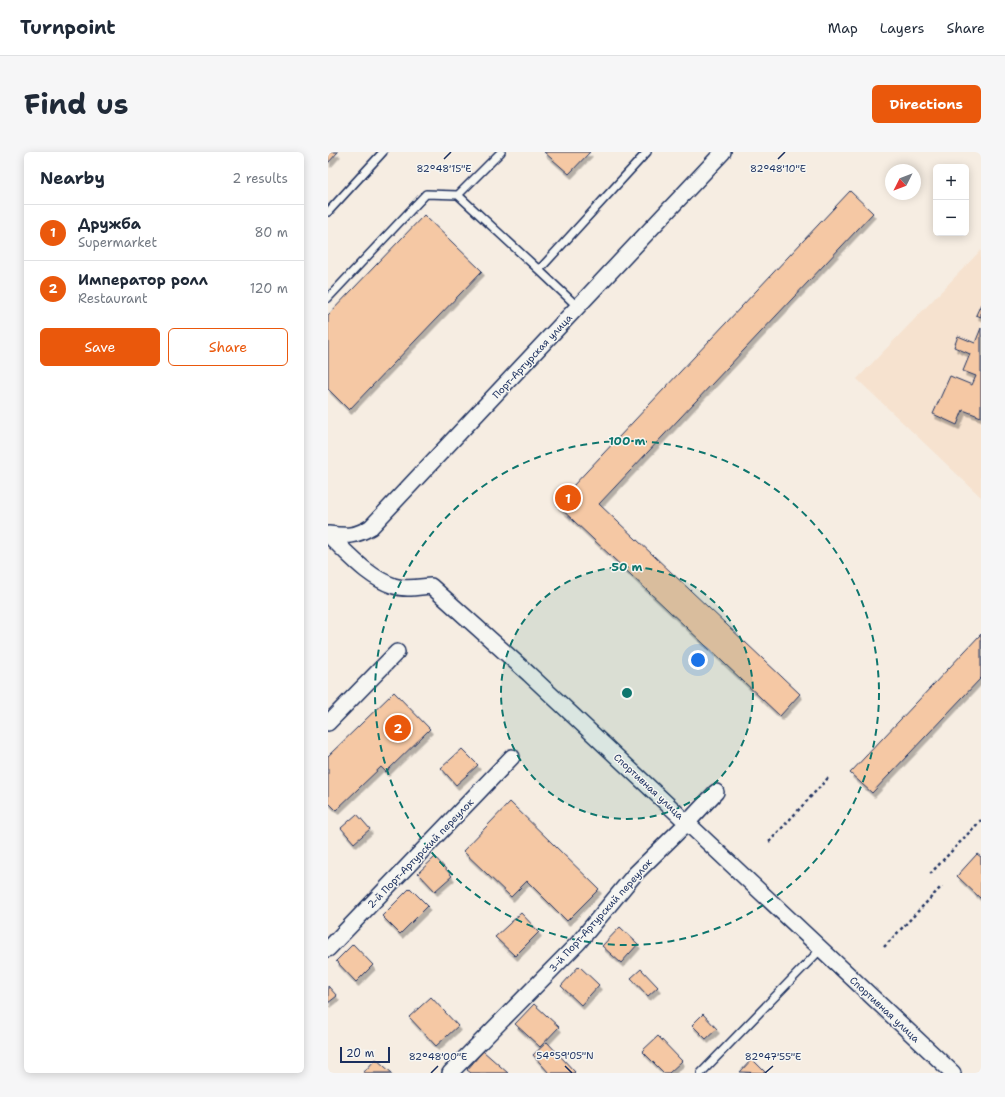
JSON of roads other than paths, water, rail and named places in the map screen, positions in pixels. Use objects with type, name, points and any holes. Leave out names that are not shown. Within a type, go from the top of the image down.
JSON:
[{"type":"street","name":"Порт-Артурская улица","points":[[328,534],[344,536],[360,534],[371,527],[723,152]]},
{"type":"street","name":"Спортивная улица","points":[[328,534],[371,575],[394,586],[411,588],[431,586],[529,674],[953,1073]]},
{"type":"street","points":[[328,723],[397,652]]},
{"type":"street","name":"2-й Порт-Артурский переулок","points":[[328,949],[512,757]]},
{"type":"street","name":"3-й Порт-Артурский переулок","points":[[450,1073],[578,943],[635,874],[716,792]]},
{"type":"lane","points":[[328,212],[382,152]]},
{"type":"lane","points":[[458,195],[501,152]]},
{"type":"lane","points":[[538,270],[647,152]]},
{"type":"lane","points":[[328,298],[426,194],[458,195],[578,307]]},
{"type":"lane","points":[[701,1073],[821,949]]},
{"type":"place","name":"Дружба","points":[[568,498]]},
{"type":"place","name":"Император ролл","points":[[398,728]]}]
